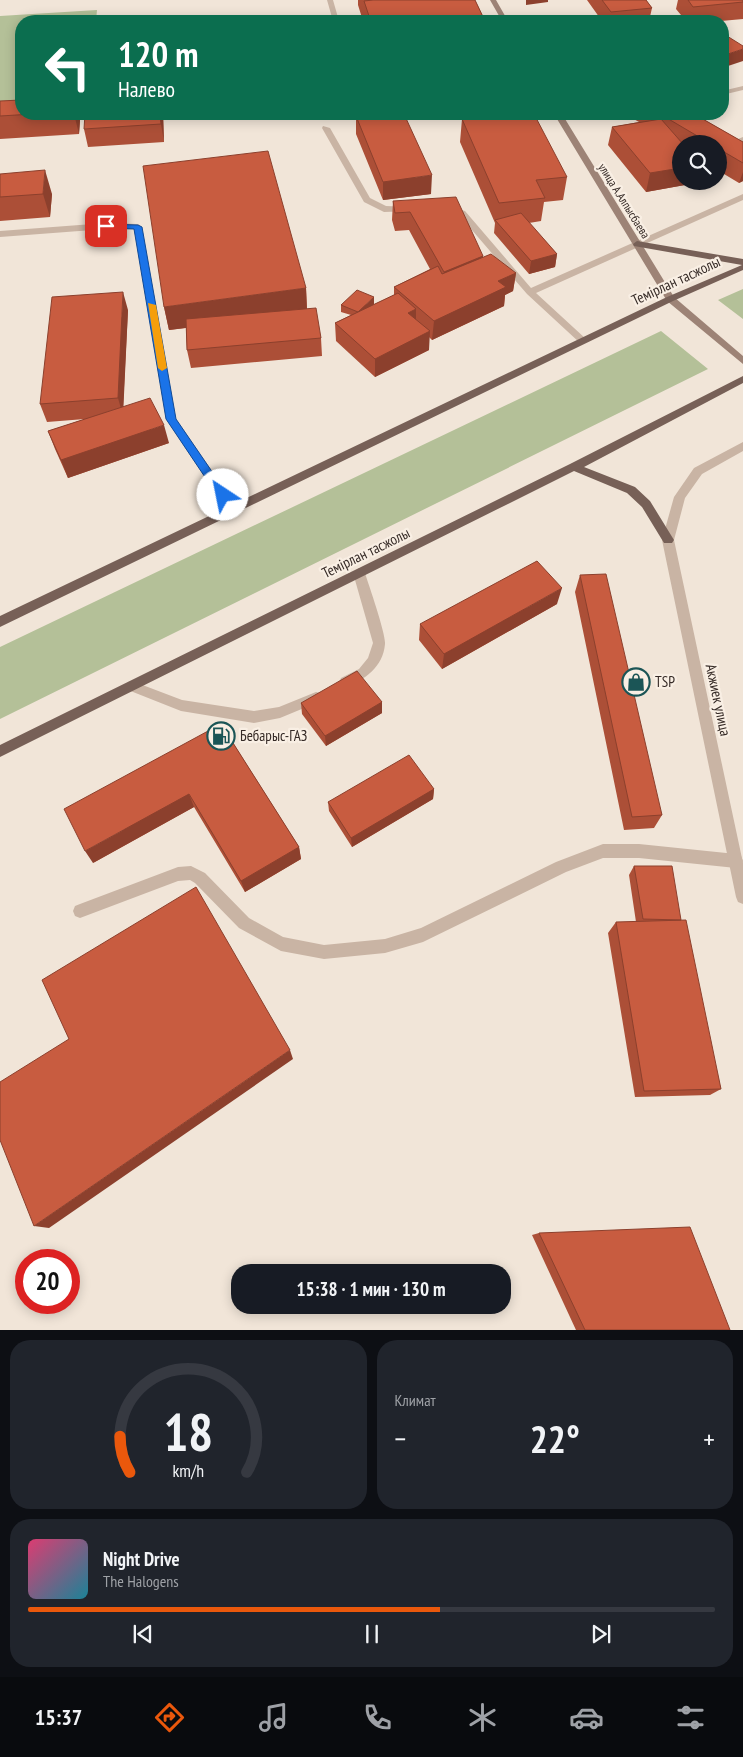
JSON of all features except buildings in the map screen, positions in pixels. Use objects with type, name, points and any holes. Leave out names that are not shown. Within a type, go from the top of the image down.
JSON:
[{"type":"main road","points":[[636,244],[743,262]]},
{"type":"main road","name":"Темірлан тасжолы","points":[[0,622],[584,341],[743,267]]},
{"type":"main road","name":"Темірлан тасжолы","points":[[0,751],[574,467],[743,379]]},
{"type":"main road","points":[[574,467],[631,490],[646,504],[668,540]]},
{"type":"street","points":[[330,0],[334,15]]},
{"type":"street","points":[[493,0],[502,15]]},
{"type":"street","points":[[729,91],[743,88]]},
{"type":"street","name":"улица А.Алпысбаева","points":[[562,120],[670,300],[743,361]]},
{"type":"street","points":[[326,128],[367,200],[384,209],[420,209]]},
{"type":"street","points":[[743,139],[723,142],[743,154]]},
{"type":"street","points":[[530,292],[743,196]]},
{"type":"street","points":[[438,209],[455,210],[462,214],[530,292],[584,341]]},
{"type":"street","points":[[0,234],[106,226],[138,227],[171,419],[233,510]]},
{"type":"street","points":[[668,540],[680,497],[698,471],[743,446]]},
{"type":"street","name":"Акжиек улица","points":[[668,540],[743,897]]},
{"type":"street","points":[[132,686],[181,706],[254,717],[280,712],[305,703],[363,673],[374,660],[379,643],[360,573]]},
{"type":"street","points":[[80,911],[178,874],[191,874],[200,878],[244,923],[266,936],[281,944],[324,952],[385,946],[423,935],[561,867],[603,851],[639,851],[736,861]]},
{"type":"green space","points":[[97,10],[97,15],[16,15]]},
{"type":"green space","points":[[15,15],[15,115],[0,118],[0,16]]},
{"type":"green space","points":[[743,289],[743,319],[718,300]]},
{"type":"green space","points":[[661,331],[708,369],[0,719],[0,647]]},
{"type":"slow traffic","points":[[151,305],[162,368]]},
{"type":"place","name":"TSP","points":[[636,682]]},
{"type":"place","name":"Бебарыс-ГАЗ","points":[[221,736]]},
{"type":"route","points":[[106,226],[138,227],[171,419],[223,495]]}]
